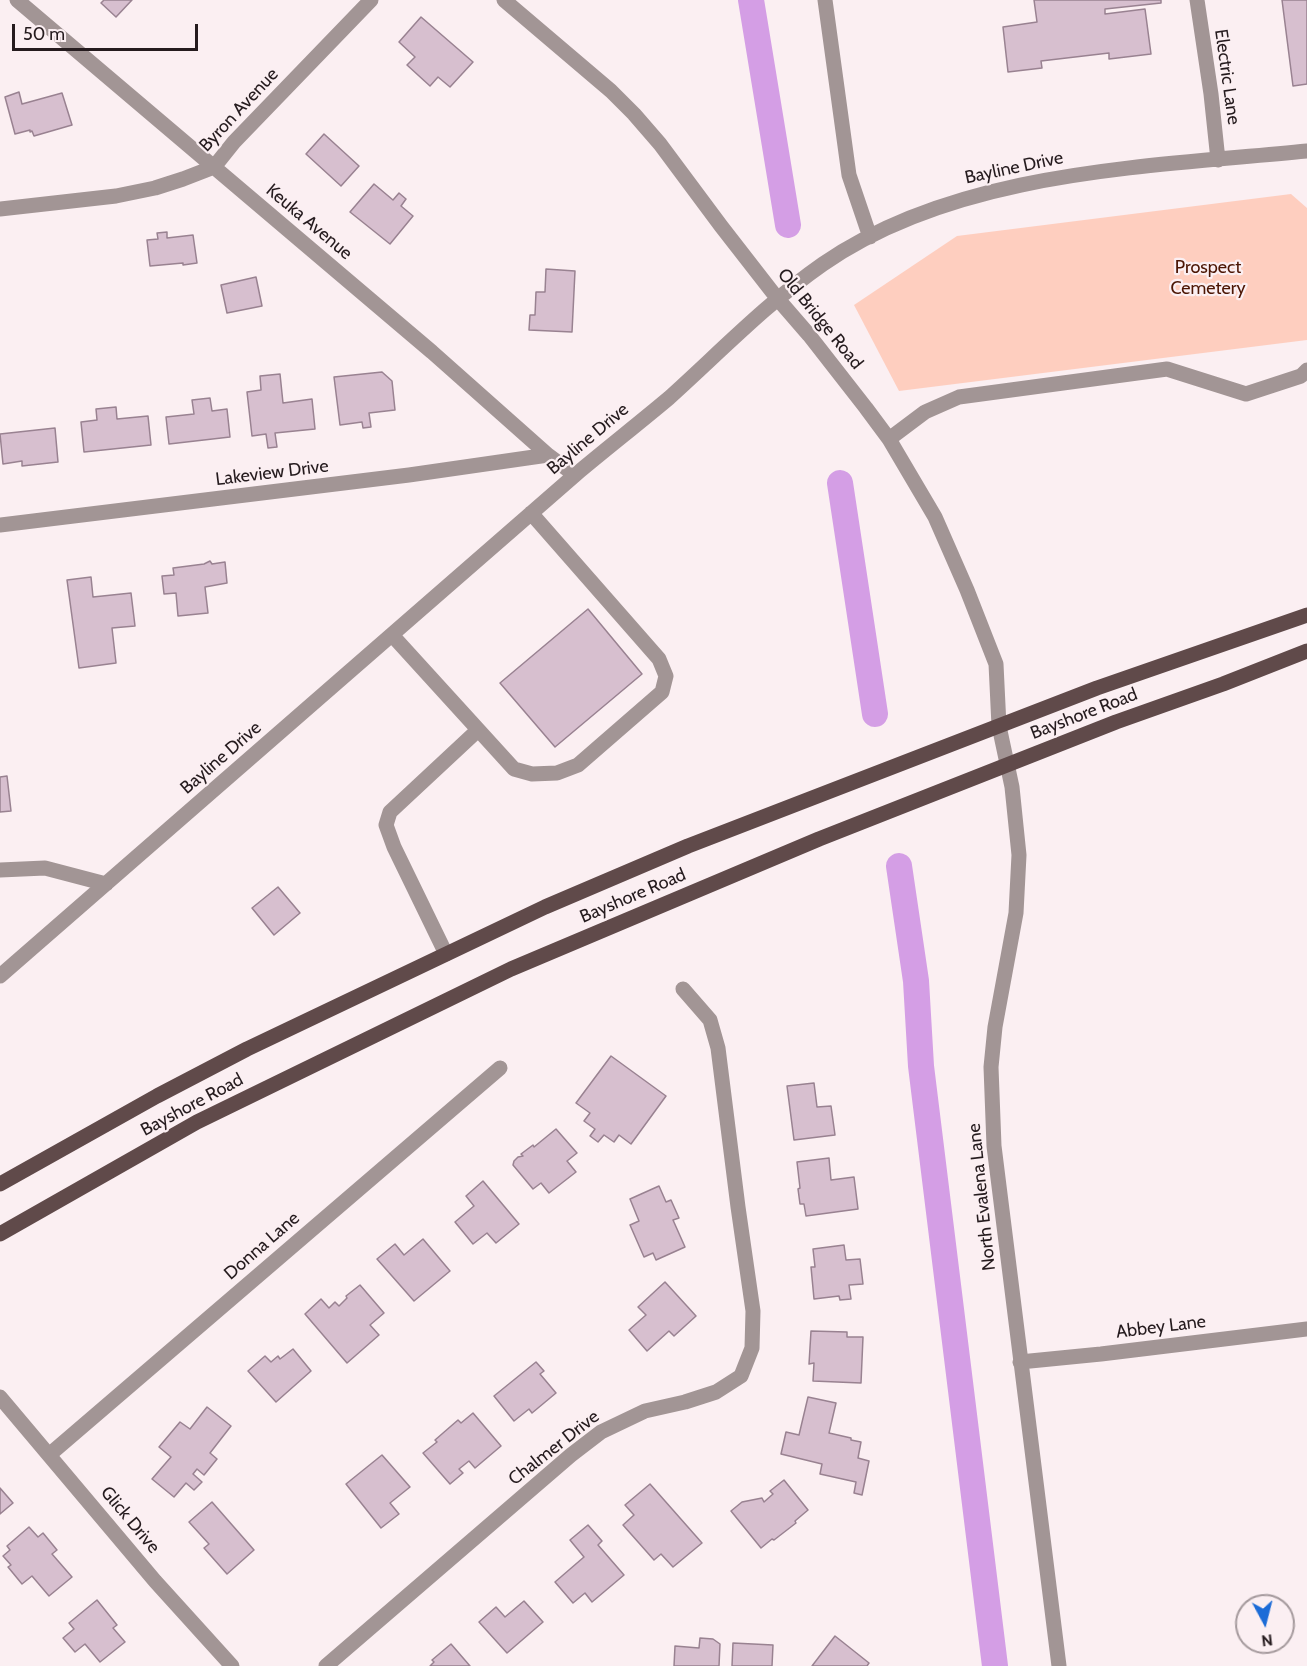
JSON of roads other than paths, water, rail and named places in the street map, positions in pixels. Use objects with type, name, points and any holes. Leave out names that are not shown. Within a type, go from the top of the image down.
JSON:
[{"type":"main road","name":"Bayshore Road","points":[[0,1184],[167,1090],[247,1049],[545,907],[688,846],[1096,688],[1307,615]]},
{"type":"main road","name":"Bayshore Road","points":[[0,1234],[197,1122],[511,969],[819,839],[1307,651]]},
{"type":"street","name":"Keuka Avenue","points":[[17,0],[575,475]]},
{"type":"street","name":"Byron Avenue","points":[[0,209],[116,196],[155,188],[214,167],[234,142],[371,0]]},
{"type":"street","name":"Old Bridge Road","points":[[504,0],[611,91],[634,114],[660,144],[777,298],[817,344],[889,439],[935,517],[996,664],[999,726]]},
{"type":"street","points":[[825,0],[849,175],[870,237]]},
{"type":"street","name":"Electric Lane","points":[[1197,0],[1218,160]]},
{"type":"street","name":"Bayline Drive","points":[[0,976],[531,513],[668,398],[777,298],[824,263],[897,224],[935,208],[980,195],[1066,176],[1307,150]]},
{"type":"street","points":[[889,439],[925,412],[959,397],[1167,369],[1246,394],[1301,376],[1307,370]]},
{"type":"street","name":"Lakeview Drive","points":[[0,525],[409,475],[548,454]]},
{"type":"street","points":[[392,635],[514,769],[532,774],[557,774],[578,765],[662,692],[666,676],[659,659],[531,513]]},
{"type":"street","name":"North Evalena Lane","points":[[999,726],[1018,828],[1019,855],[1017,913],[995,1027],[991,1067],[994,1146],[1059,1666]]},
{"type":"street","points":[[446,954],[394,847],[386,825],[390,812],[478,730]]},
{"type":"street","points":[[0,870],[45,868],[106,884]]},
{"type":"street","name":"Chalmer Drive","points":[[326,1666],[571,1455],[601,1432],[645,1411],[716,1392],[741,1376],[752,1348],[753,1311],[718,1048],[710,1020],[683,989]]},
{"type":"street","name":"Donna Lane","points":[[49,1455],[500,1068]]},
{"type":"street","name":"Abbey Lane","points":[[1020,1362],[1307,1329]]},
{"type":"street","name":"Glick Drive","points":[[0,1397],[155,1581],[232,1666]]},
{"type":"waterway","points":[[751,0],[788,225]]},
{"type":"waterway","points":[[840,483],[875,714]]},
{"type":"waterway","points":[[899,866],[916,981],[921,1066],[995,1666]]},
{"type":"park label","name":"Prospect Cemetery","points":[[1208,278]]}]
